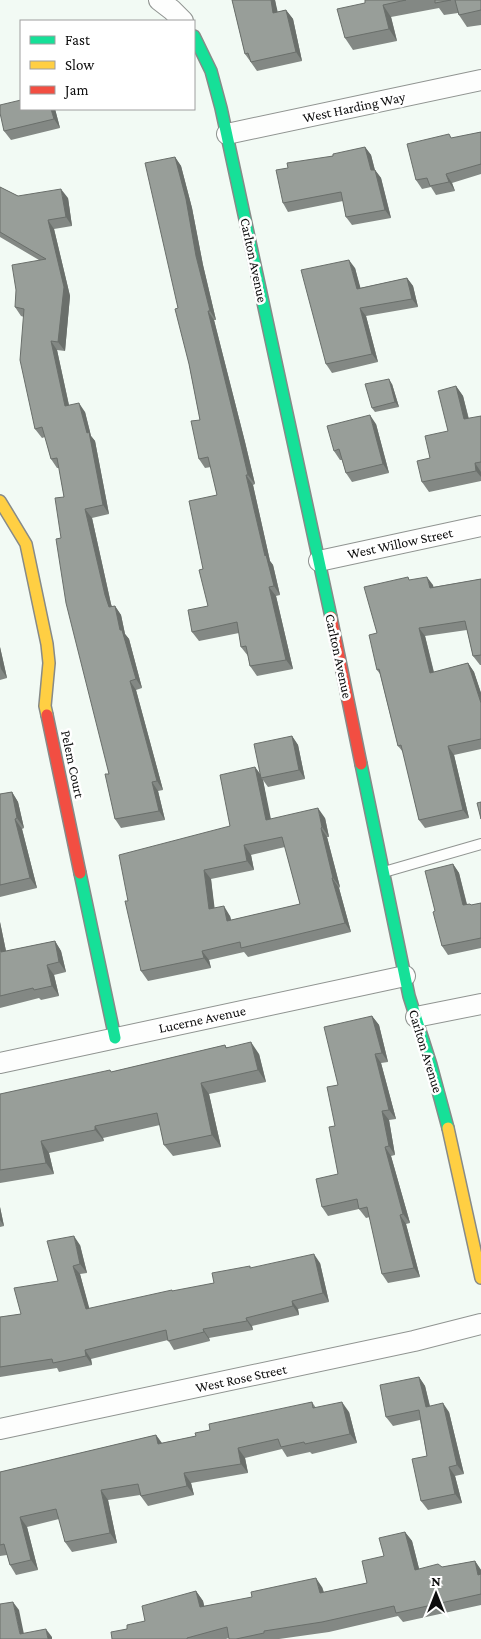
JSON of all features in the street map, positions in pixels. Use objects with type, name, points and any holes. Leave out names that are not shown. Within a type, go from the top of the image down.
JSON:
[{"type":"street","points":[[159,0],[182,20]]},
{"type":"street","name":"Carlton Avenue","points":[[195,38],[211,69],[227,134],[319,561],[405,976],[431,1065],[481,1278]]},
{"type":"street","name":"West Harding Way","points":[[227,134],[481,80]]},
{"type":"street","name":"Pelem Court","points":[[0,501],[26,544],[47,644],[49,663],[46,706],[115,1038]]},
{"type":"street","name":"West Willow Street","points":[[319,561],[481,526]]},
{"type":"street","name":"Lucerne Avenue","points":[[0,1063],[405,976]]},
{"type":"street","points":[[416,1017],[481,1004]]},
{"type":"street","name":"West Rose Street","points":[[0,1429],[405,1343],[481,1324]]},
{"type":"lane","points":[[383,872],[481,844]]},
{"type":"building","points":[[232,0],[271,0],[273,13],[286,10],[296,52],[251,62],[248,53],[245,54]]},
{"type":"building","points":[[365,0],[406,0],[383,5],[389,29],[345,38],[337,9],[365,3]]},
{"type":"building","points":[[435,0],[451,0],[435,3]]},
{"type":"building","points":[[455,0],[481,0],[481,10],[459,15]]},
{"type":"building","points":[[20,100],[20,110],[51,110],[54,119],[4,131],[0,105]]},
{"type":"building","points":[[481,132],[481,164],[446,174],[449,182],[430,186],[427,178],[416,180],[407,144],[449,134],[451,138]]},
{"type":"building","points":[[365,147],[371,170],[375,170],[385,210],[346,217],[341,192],[283,203],[276,170],[288,168],[287,163],[333,156],[333,154]]},
{"type":"building","points":[[175,157],[210,311],[208,311],[248,475],[246,475],[265,556],[274,586],[269,587],[286,660],[250,666],[246,646],[241,647],[237,622],[192,632],[188,610],[208,606],[199,570],[203,569],[189,501],[217,495],[208,457],[199,459],[191,421],[200,420],[189,364],[175,309],[178,308],[145,163]]},
{"type":"building","points":[[0,187],[18,196],[61,189],[66,217],[48,220],[64,287],[58,342],[51,341],[65,406],[79,403],[87,433],[89,432],[103,505],[85,509],[105,595],[109,607],[115,606],[120,630],[122,630],[136,679],[130,681],[157,781],[152,782],[159,811],[115,819],[105,774],[109,774],[66,603],[56,539],[61,538],[55,498],[64,497],[57,458],[51,459],[42,427],[35,429],[20,360],[24,309],[15,307],[16,290],[12,265],[46,259],[0,232]]},
{"type":"building","points":[[349,260],[357,289],[407,278],[412,299],[360,308],[372,354],[326,364],[301,270]]},
{"type":"building","points":[[389,379],[395,402],[372,408],[365,384]]},
{"type":"building","points":[[456,386],[464,419],[481,416],[481,462],[475,463],[476,471],[422,482],[417,461],[430,458],[425,436],[448,431],[438,391]]},
{"type":"building","points":[[370,415],[383,464],[346,473],[339,449],[334,451],[327,426]]},
{"type":"building","points":[[408,577],[409,580],[427,577],[430,588],[481,579],[481,655],[473,656],[465,621],[419,628],[430,673],[468,663],[481,703],[481,739],[448,746],[463,810],[419,820],[401,745],[398,746],[379,669],[377,670],[369,635],[377,633],[364,587]]},
{"type":"building","points":[[292,736],[299,770],[261,778],[254,744]]},
{"type":"building","points":[[255,767],[266,820],[318,808],[332,878],[345,923],[241,948],[240,942],[202,951],[204,958],[141,971],[125,901],[128,901],[119,855],[230,826],[220,775]],"holes":[[[282,837],[300,904],[227,921],[224,906],[209,909],[204,870],[247,861],[244,845]]]},
{"type":"building","points":[[12,792],[17,818],[15,819],[30,878],[0,885],[0,794]]},
{"type":"building","points":[[481,802],[481,819],[477,803]]},
{"type":"building","points":[[453,864],[463,905],[481,903],[481,938],[442,946],[425,871]]},
{"type":"building","points":[[55,941],[59,962],[47,965],[52,986],[34,990],[33,988],[0,996],[0,945],[1,952]]},
{"type":"building","points":[[372,1016],[382,1053],[375,1054],[389,1110],[382,1111],[389,1146],[385,1147],[403,1214],[400,1215],[414,1268],[382,1274],[367,1207],[359,1209],[357,1199],[322,1207],[316,1179],[338,1174],[329,1127],[335,1126],[327,1087],[338,1085],[324,1027]]},
{"type":"building","points":[[251,1042],[258,1070],[201,1083],[212,1135],[164,1145],[157,1113],[95,1126],[95,1130],[41,1141],[46,1163],[0,1170],[0,1094],[110,1070],[111,1072],[225,1045],[226,1048]]},
{"type":"building","points":[[74,1236],[80,1264],[73,1266],[86,1309],[172,1290],[214,1283],[212,1273],[250,1266],[250,1268],[314,1254],[323,1293],[292,1301],[293,1306],[246,1318],[247,1321],[203,1329],[204,1332],[168,1341],[166,1330],[85,1350],[86,1356],[53,1363],[52,1359],[0,1367],[0,1317],[21,1314],[14,1288],[58,1281],[47,1241]]},
{"type":"building","points":[[419,1377],[426,1407],[443,1403],[457,1465],[449,1467],[455,1494],[421,1501],[412,1459],[427,1456],[419,1410],[386,1417],[380,1385]]},
{"type":"building","points":[[312,1402],[313,1408],[342,1402],[350,1434],[281,1447],[278,1439],[238,1448],[241,1464],[184,1473],[187,1486],[141,1496],[138,1484],[101,1490],[110,1533],[65,1542],[56,1509],[20,1517],[31,1560],[10,1565],[4,1544],[0,1545],[0,1472],[156,1435],[158,1444],[196,1436],[195,1433],[210,1430],[209,1424]]},
{"type":"building","points":[[405,1532],[415,1570],[438,1564],[442,1567],[475,1561],[478,1575],[481,1574],[481,1594],[396,1613],[394,1606],[322,1622],[264,1631],[264,1633],[236,1639],[229,1639],[227,1627],[187,1639],[112,1639],[111,1632],[127,1629],[127,1625],[145,1621],[142,1606],[196,1591],[200,1607],[252,1597],[251,1592],[316,1578],[320,1593],[367,1583],[362,1561],[384,1556],[379,1538]]},
{"type":"building","points":[[13,1602],[20,1634],[46,1629],[48,1639],[0,1639],[0,1604]]},
{"type":"traffic: fast","points":[[195,38],[211,71],[221,108],[331,617]]},
{"type":"traffic: fast","points":[[361,764],[409,996],[431,1065],[448,1128]]},
{"type":"traffic: fast","points":[[80,873],[115,1038]]},
{"type":"traffic: slow","points":[[0,501],[26,544],[47,644],[49,663],[45,706],[47,715]]},
{"type":"traffic: slow","points":[[448,1128],[481,1278]]},
{"type":"traffic: jam","points":[[331,617],[361,764]]},
{"type":"traffic: jam","points":[[47,715],[80,873]]}]
